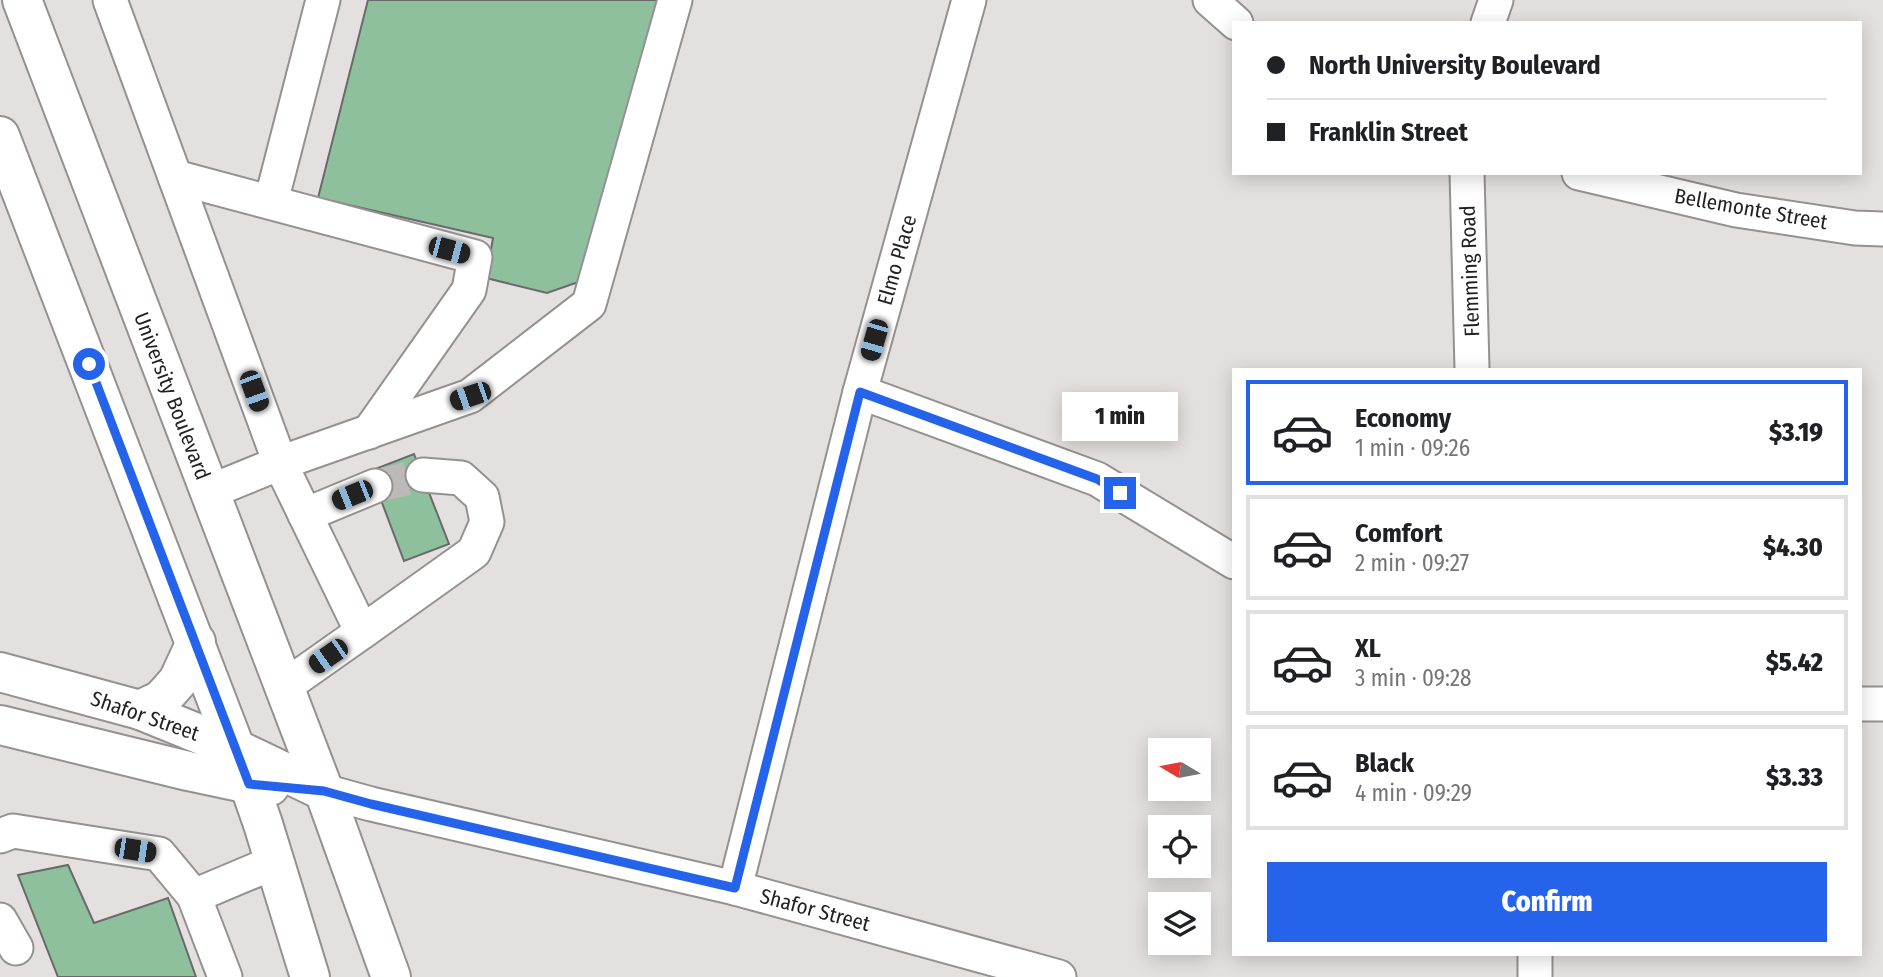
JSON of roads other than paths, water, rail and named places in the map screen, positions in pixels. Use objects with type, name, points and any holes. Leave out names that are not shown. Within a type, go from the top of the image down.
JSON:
[{"type":"main road","name":"University Boulevard","points":[[22,0],[324,791],[391,977]]},
{"type":"main road","points":[[2,147],[243,766],[310,977]]},
{"type":"main road","points":[[140,710],[162,700],[178,681],[196,642]]},
{"type":"main road","name":"Shafor Street","points":[[0,672],[140,710],[243,766],[324,791]]},
{"type":"main road","name":"Shafor Street","points":[[0,725],[188,771],[243,766]]},
{"type":"street","points":[[110,0],[280,463],[362,632]]},
{"type":"street","points":[[271,202],[323,0]]},
{"type":"street","points":[[209,492],[280,463],[470,396],[589,304],[675,0]]},
{"type":"street","name":"Elmo Place","points":[[735,888],[860,392],[970,0]]},
{"type":"street","points":[[1210,0],[1234,21]]},
{"type":"street","points":[[1489,21],[1496,0]]},
{"type":"street","name":"Flemming Road","points":[[1467,175],[1472,368]]},
{"type":"street","name":"Bellemonte Street","points":[[1587,175],[1736,210],[1854,228],[1883,229]]},
{"type":"street","points":[[175,177],[475,257],[469,290],[369,432]]},
{"type":"street","points":[[860,392],[1097,479],[1232,561]]},
{"type":"street","points":[[284,687],[474,551],[487,522],[482,497],[461,478],[423,475]]},
{"type":"street","points":[[305,514],[375,486]]},
{"type":"street","points":[[1862,704],[1883,704]]},
{"type":"street","name":"Shafor Street","points":[[324,791],[735,888],[1059,977]]},
{"type":"street","points":[[0,836],[13,831],[159,854],[194,896],[225,977]]},
{"type":"street","points":[[194,896],[275,862]]},
{"type":"street","points":[[1535,956],[1535,977]]},
{"type":"tunnel","points":[[375,486],[423,475]]}]
